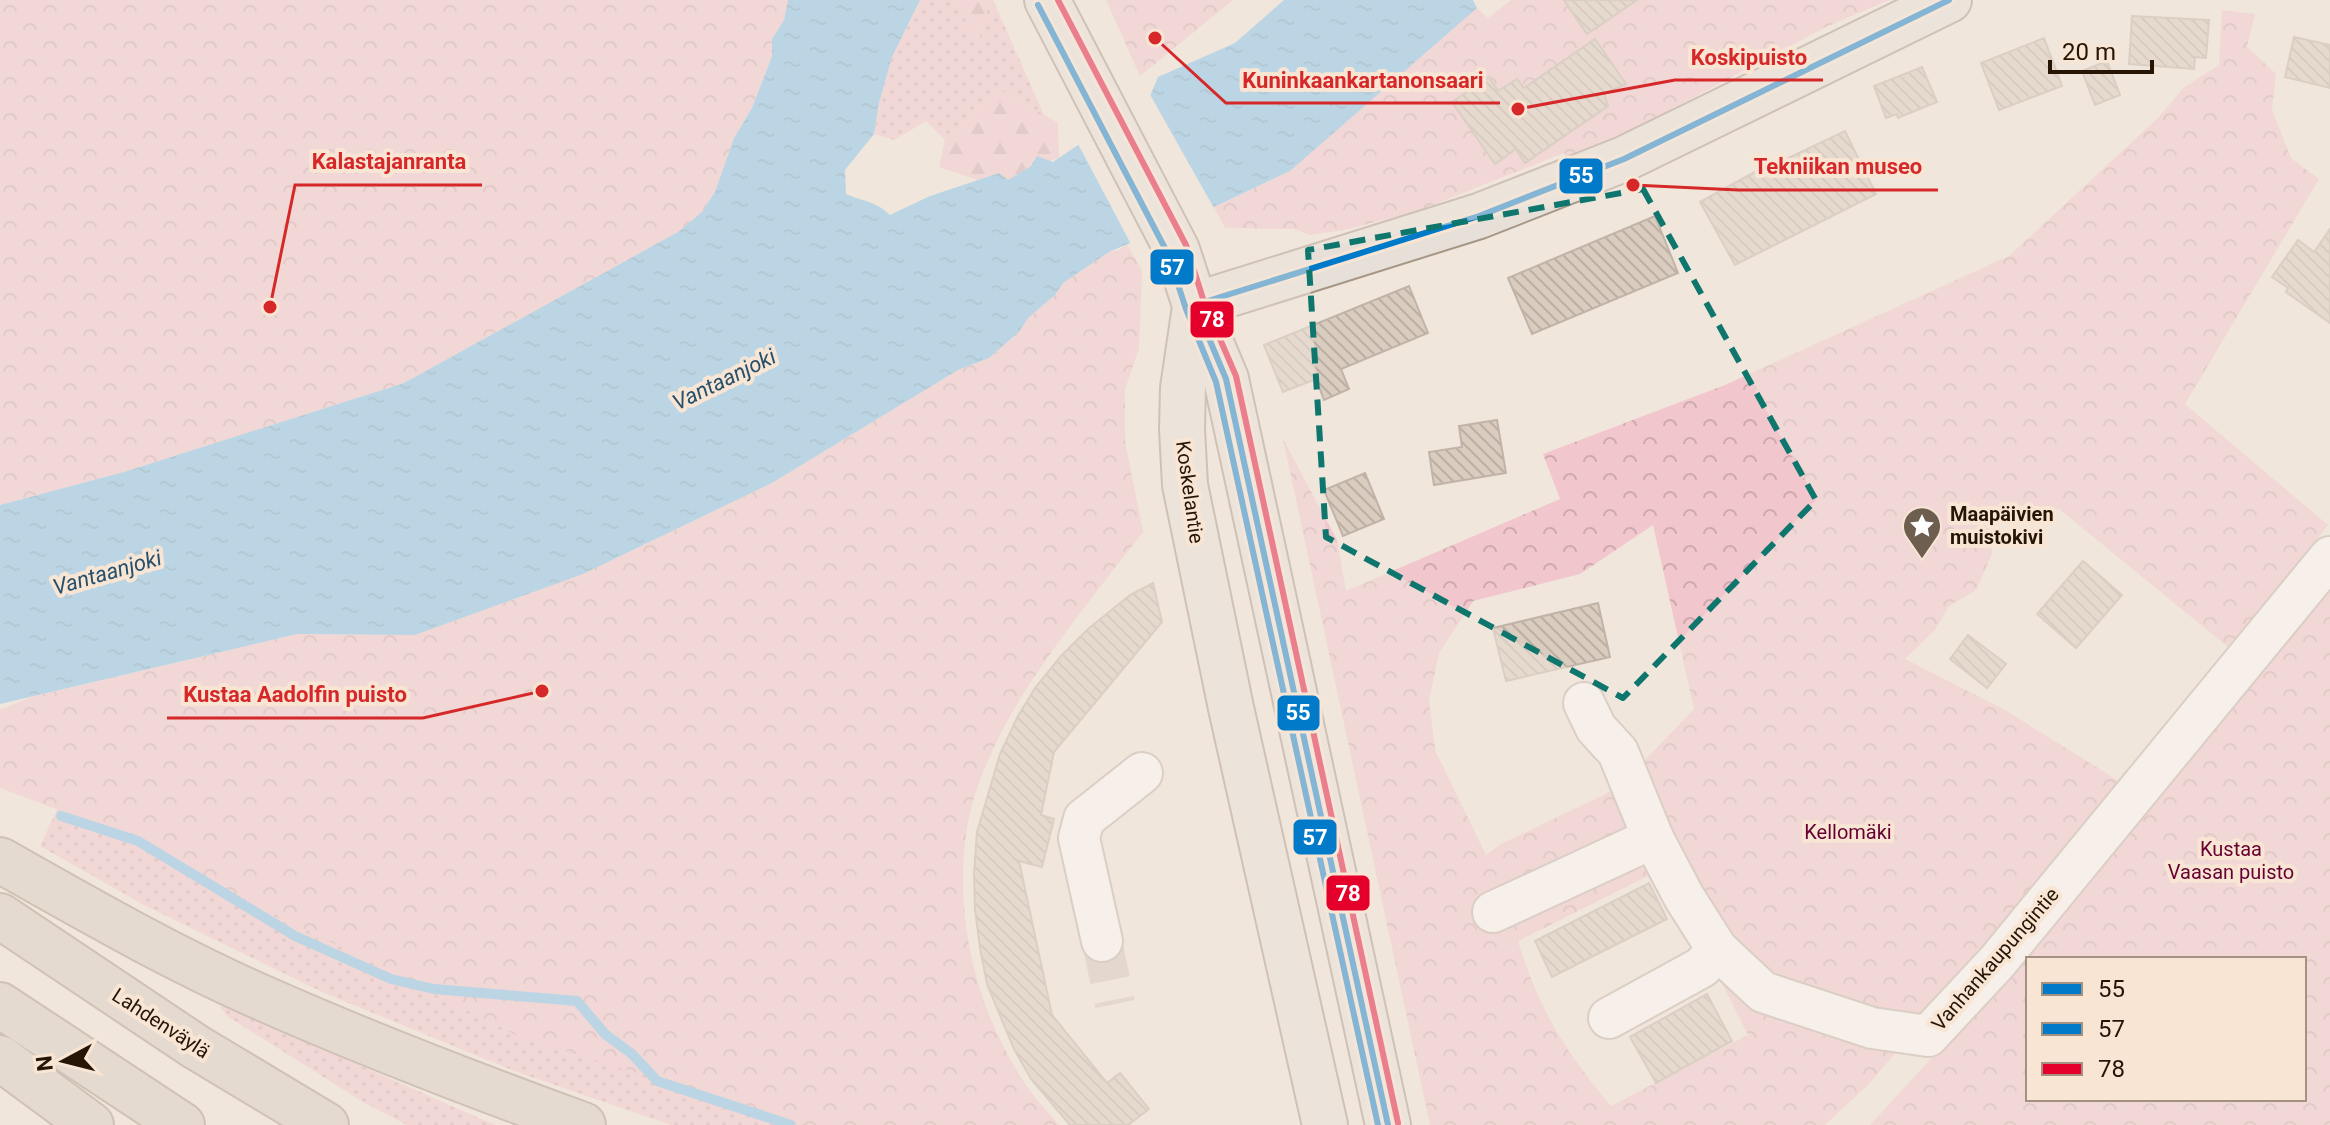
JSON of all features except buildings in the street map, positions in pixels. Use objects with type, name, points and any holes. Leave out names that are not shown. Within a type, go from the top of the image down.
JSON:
[{"type":"highway","points":[[0,860],[120,928],[264,999],[497,1094],[583,1125]]},
{"type":"highway","name":"Lahdenväylä","points":[[0,916],[196,1047],[326,1125]]},
{"type":"highway","points":[[0,1005],[182,1125]]},
{"type":"highway","points":[[0,1058],[91,1125]]},
{"type":"main road","points":[[1047,0],[1177,250],[1195,305],[1226,379],[1388,1125]]},
{"type":"main road","points":[[1195,305],[1479,216],[1624,159],[1949,0]]},
{"type":"main road","name":"Koskelantie","points":[[1195,305],[1183,388],[1185,485],[1231,708],[1325,1125]]},
{"type":"street","name":"Vanhankaupungintie","points":[[1584,703],[1596,728],[1618,752],[1653,838],[1684,897],[1717,949],[1763,992],[1872,1028],[1928,1036],[1997,962],[2330,557]]},
{"type":"street","points":[[1102,941],[1079,838],[1080,828],[1084,819],[1142,773]]},
{"type":"street","points":[[1493,912],[1653,838]]},
{"type":"street","points":[[1609,1018],[1702,967],[1717,949]]},
{"type":"highlighted area","points":[[1643,189],[1816,500],[1623,698],[1326,537],[1308,250]]},
{"type":"green space","points":[[0,0],[788,0],[784,20],[772,39],[772,55],[752,108],[734,138],[715,192],[702,212],[678,232],[404,383],[124,472],[0,505]]},
{"type":"green space","points":[[920,0],[951,0],[979,39],[990,0],[993,0],[1044,115],[998,88],[945,140],[926,121],[894,140],[874,134],[892,57]]},
{"type":"green space","points":[[951,0],[990,0],[979,40]]},
{"type":"green space","points":[[1106,0],[1233,0],[1140,76]]},
{"type":"green space","points":[[1511,0],[1889,0],[1826,27],[1570,163],[1564,153],[1415,212],[1344,230],[1310,235],[1295,229],[1225,228],[1214,207],[1290,171],[1464,18],[1477,8],[1488,18]]},
{"type":"green space","name":"Kellomäki","points":[[2222,10],[2255,14],[2247,47],[2276,74],[2272,110],[2291,158],[2319,179],[2185,404],[2328,525],[2233,651],[2059,509],[1992,518],[1992,554],[1976,590],[1949,606],[1935,630],[1905,659],[2005,710],[2125,785],[1868,1085],[1825,1125],[1430,1125],[1283,439],[1337,540],[1346,591],[1560,499],[1543,454],[1725,385],[2009,256],[2160,116],[2183,88],[2219,65]],"holes":[[[1653,525],[1694,709],[1618,788],[1501,844],[1486,855],[1435,750],[1429,701],[1439,653],[1473,601],[1580,574]],[[1664,868],[1748,1035],[1611,1106],[1555,1029],[1535,988],[1518,941]]]},
{"type":"green space","points":[[998,88],[1058,123],[1059,158],[1031,166],[1008,181],[999,173],[978,180],[939,167],[945,140]]},
{"type":"green space","points":[[1127,244],[1142,271],[1139,349],[1125,389],[1125,441],[1143,532],[1050,655],[1004,727],[977,788],[963,862],[966,930],[982,996],[1010,1059],[1032,1093],[1059,1125],[806,1125],[520,1037],[231,892],[144,842],[0,788],[0,710],[31,697],[297,634],[415,635],[583,574],[772,483],[958,370],[989,358],[1019,332],[1028,318],[1055,295],[1063,283],[1109,252]]},
{"type":"green space","name":"Kustaa Vaasan puisto","points":[[2330,582],[2330,1125],[1870,1125],[2029,952]]},
{"type":"green space","points":[[62,799],[857,1125],[671,1125],[514,1071],[322,992],[144,905],[40,846]]},
{"type":"green space","points":[[226,1006],[496,1125],[407,1125],[363,1102],[227,1016],[220,1007]]},
{"type":"water","name":"Vantaanjoki","points":[[788,0],[920,0],[892,57],[874,134],[845,170],[846,194],[875,204],[890,215],[930,196],[999,173],[1008,180],[1031,166],[1037,156],[1053,162],[1150,96],[1158,77],[1235,43],[1284,0],[1473,0],[1477,8],[1290,171],[1109,252],[1063,283],[1055,295],[1028,318],[1019,332],[989,358],[958,370],[772,483],[583,574],[415,635],[297,634],[0,704],[0,505],[124,472],[404,383],[678,232],[702,212],[715,192],[734,138],[752,108],[772,56],[772,39],[784,20]]},
{"type":"pier","points":[[1148,91],[1215,210],[1132,246],[1077,142]]},
{"type":"waterway","points":[[61,816],[138,841],[295,936],[391,979],[434,989],[577,1001],[605,1034],[632,1054],[657,1081],[791,1125]]},
{"type":"tunnel","points":[[1102,941],[1115,1004]]},
{"type":"transit line","name":"78","points":[[1058,0],[1186,245],[1204,302],[1236,376],[1398,1123]]},
{"type":"transit line","name":"55","points":[[1195,305],[1479,216],[1624,159],[1949,0]]},
{"type":"transit line","name":"57","points":[[1038,5],[1168,254],[1186,309],[1216,382],[1378,1125]]},
{"type":"transit line","name":"55","points":[[1195,305],[1226,379],[1388,1125]]},
{"type":"place","name":"Kuninkaankartanonsaari","points":[[1155,38]]},
{"type":"place","name":"Koskipuisto","points":[[1518,109]]},
{"type":"place","name":"Tekniikan museo","points":[[1633,185]]},
{"type":"place","name":"Kalastajanranta","points":[[270,307]]},
{"type":"place","name":"Maapäivien muistokivi","points":[[1922,560]]},
{"type":"place","name":"Kustaa Aadolfin puisto","points":[[542,691]]}]
